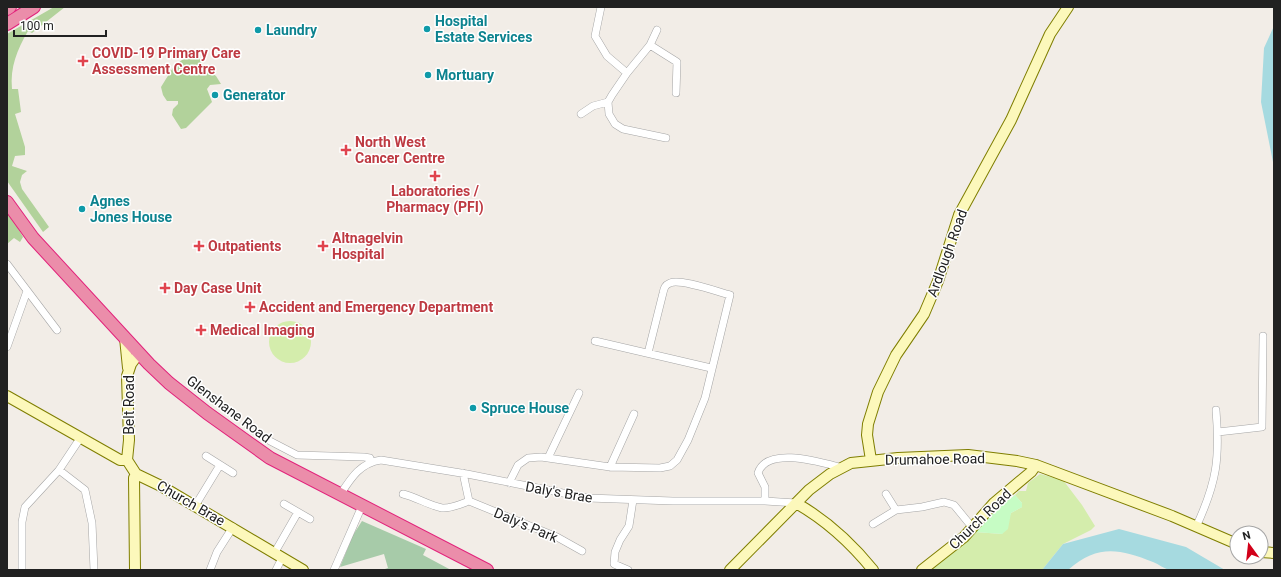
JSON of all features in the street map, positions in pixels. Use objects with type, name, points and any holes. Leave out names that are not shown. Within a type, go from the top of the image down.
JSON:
[{"type":"highway","points":[[7,24],[34,7]]},
{"type":"highway","name":"Glenshane Road","points":[[7,202],[33,238],[139,353],[169,383],[238,437],[280,464],[487,570]]},
{"type":"street","points":[[601,7],[595,36],[607,56],[627,73]]},
{"type":"street","name":"Ardlough Road","points":[[871,460],[867,435],[868,424],[878,392],[896,355],[924,314],[938,281],[959,215],[1011,120],[1050,34],[1068,7]]},
{"type":"street","points":[[657,30],[650,45],[627,73],[608,102],[608,114],[615,124],[623,129],[666,138]]},
{"type":"street","points":[[650,45],[676,62],[676,92]]},
{"type":"street","points":[[581,114],[593,106],[608,102]]},
{"type":"street","points":[[7,264],[57,330]]},
{"type":"street","points":[[509,483],[518,465],[528,458],[548,458],[610,467],[660,468],[670,466],[681,454],[705,398],[711,368],[730,295],[674,281],[665,286],[648,353]]},
{"type":"street","points":[[7,347],[27,291]]},
{"type":"street","points":[[1218,432],[1262,427],[1263,336]]},
{"type":"street","points":[[125,338],[128,356],[128,370]]},
{"type":"street","points":[[595,341],[711,368]]},
{"type":"street","name":"Belt Road","points":[[126,460],[129,440],[128,370],[139,353]]},
{"type":"street","points":[[548,458],[579,393]]},
{"type":"street","points":[[7,396],[120,460],[126,460]]},
{"type":"street","points":[[1196,527],[1208,501],[1217,468],[1218,432],[1216,410]]},
{"type":"street","points":[[610,467],[634,414]]},
{"type":"street","points":[[22,570],[22,522],[25,507],[59,470],[81,437]]},
{"type":"street","points":[[270,441],[297,455],[370,458],[371,462],[356,472],[340,495]]},
{"type":"street","name":"Drumahoe Road","points":[[730,570],[796,503],[824,478],[851,463],[871,460],[968,455],[1036,465],[1229,541]]},
{"type":"street","points":[[206,456],[233,473]]},
{"type":"street","points":[[765,501],[765,487],[758,473],[759,468],[774,459],[784,457],[801,459],[843,468]]},
{"type":"street","name":"Church Brae","points":[[126,460],[136,474],[161,486],[233,527],[303,570]]},
{"type":"street","name":"Daly's Brae","points":[[371,462],[390,461],[572,496],[633,500],[765,501],[796,503]]},
{"type":"street","points":[[195,506],[220,465]]},
{"type":"street","name":"Church Road","points":[[922,570],[949,549],[994,503],[1031,472],[1036,465]]},
{"type":"street","points":[[59,470],[85,490],[92,523],[94,570]]},
{"type":"street","points":[[135,570],[134,484],[136,474]]},
{"type":"street","points":[[403,494],[416,497],[442,508],[469,501],[462,474]]},
{"type":"street","points":[[886,494],[896,510]]},
{"type":"street","points":[[628,570],[614,564],[615,552],[620,540],[629,526],[633,500]]},
{"type":"street","name":"Daly's Park","points":[[469,501],[557,537],[582,551]]},
{"type":"street","points":[[873,524],[896,510],[949,502],[954,505],[972,527]]},
{"type":"street","points":[[796,503],[838,534],[859,552],[874,570]]},
{"type":"street","points":[[284,504],[310,519]]},
{"type":"street","points":[[334,570],[362,506]]},
{"type":"street","points":[[276,570],[278,555],[298,512]]},
{"type":"street","points":[[210,570],[217,552],[233,527]]},
{"type":"green space","points":[[54,7],[65,7],[32,33],[28,31],[15,59],[12,73],[12,89],[18,89],[21,112],[15,114],[25,147],[25,155],[15,156],[12,166],[27,171],[22,175],[20,182],[22,189],[49,227],[43,232],[7,181],[7,34]]},
{"type":"green space","points":[[186,57],[199,58],[204,67],[216,76],[221,84],[210,85],[207,89],[212,102],[186,128],[181,129],[172,115],[173,109],[178,104],[178,101],[167,101],[163,95],[161,87],[174,66]]},
{"type":"green space","points":[[7,209],[23,237],[20,242],[14,238],[7,244]]},
{"type":"green space","points":[[290,321],[305,327],[311,342],[305,357],[290,363],[275,357],[269,342],[275,327]]},
{"type":"green space","points":[[1040,474],[1063,480],[1082,505],[1095,526],[1091,530],[1063,544],[1042,570],[929,570],[967,542],[975,532],[1002,534],[1011,513],[1022,507],[1022,503],[1015,495],[1019,491],[1026,491],[1028,483]]},
{"type":"green space","points":[[1015,495],[1022,503],[1022,507],[1011,513],[1008,529],[1002,534],[975,532],[992,512]]},
{"type":"green space","points":[[362,521],[426,549],[423,555],[451,570],[382,570],[388,568],[384,554],[340,567],[353,535]]},
{"type":"water","points":[[1274,26],[1274,167],[1261,102],[1264,48]]},
{"type":"water","points":[[1119,529],[1186,547],[1225,570],[1170,570],[1130,554],[1109,551],[1089,556],[1068,570],[1042,570],[1063,544]]},
{"type":"place","name":"Hospital Estate Services","points":[[427,29]]},
{"type":"place","name":"Laundry","points":[[258,30]]},
{"type":"place","name":"COVID-19 Primary Care Assessment Centre","points":[[83,61]]},
{"type":"place","name":"Mortuary","points":[[428,75]]},
{"type":"place","name":"Generator","points":[[215,95]]},
{"type":"place","name":"North West Cancer Centre","points":[[346,150]]},
{"type":"place","name":"Laboratories / Pharmacy (PFI)","points":[[435,176]]},
{"type":"place","name":"Agnes Jones House","points":[[82,209]]},
{"type":"place","name":"Outpatients","points":[[199,246]]},
{"type":"place","name":"Altnagelvin Hospital","points":[[323,246]]},
{"type":"place","name":"Day Case Unit","points":[[165,288]]},
{"type":"place","name":"Accident and Emergency Department","points":[[250,307]]},
{"type":"place","name":"Medical Imaging","points":[[201,330]]},
{"type":"place","name":"Spruce House","points":[[473,408]]}]
